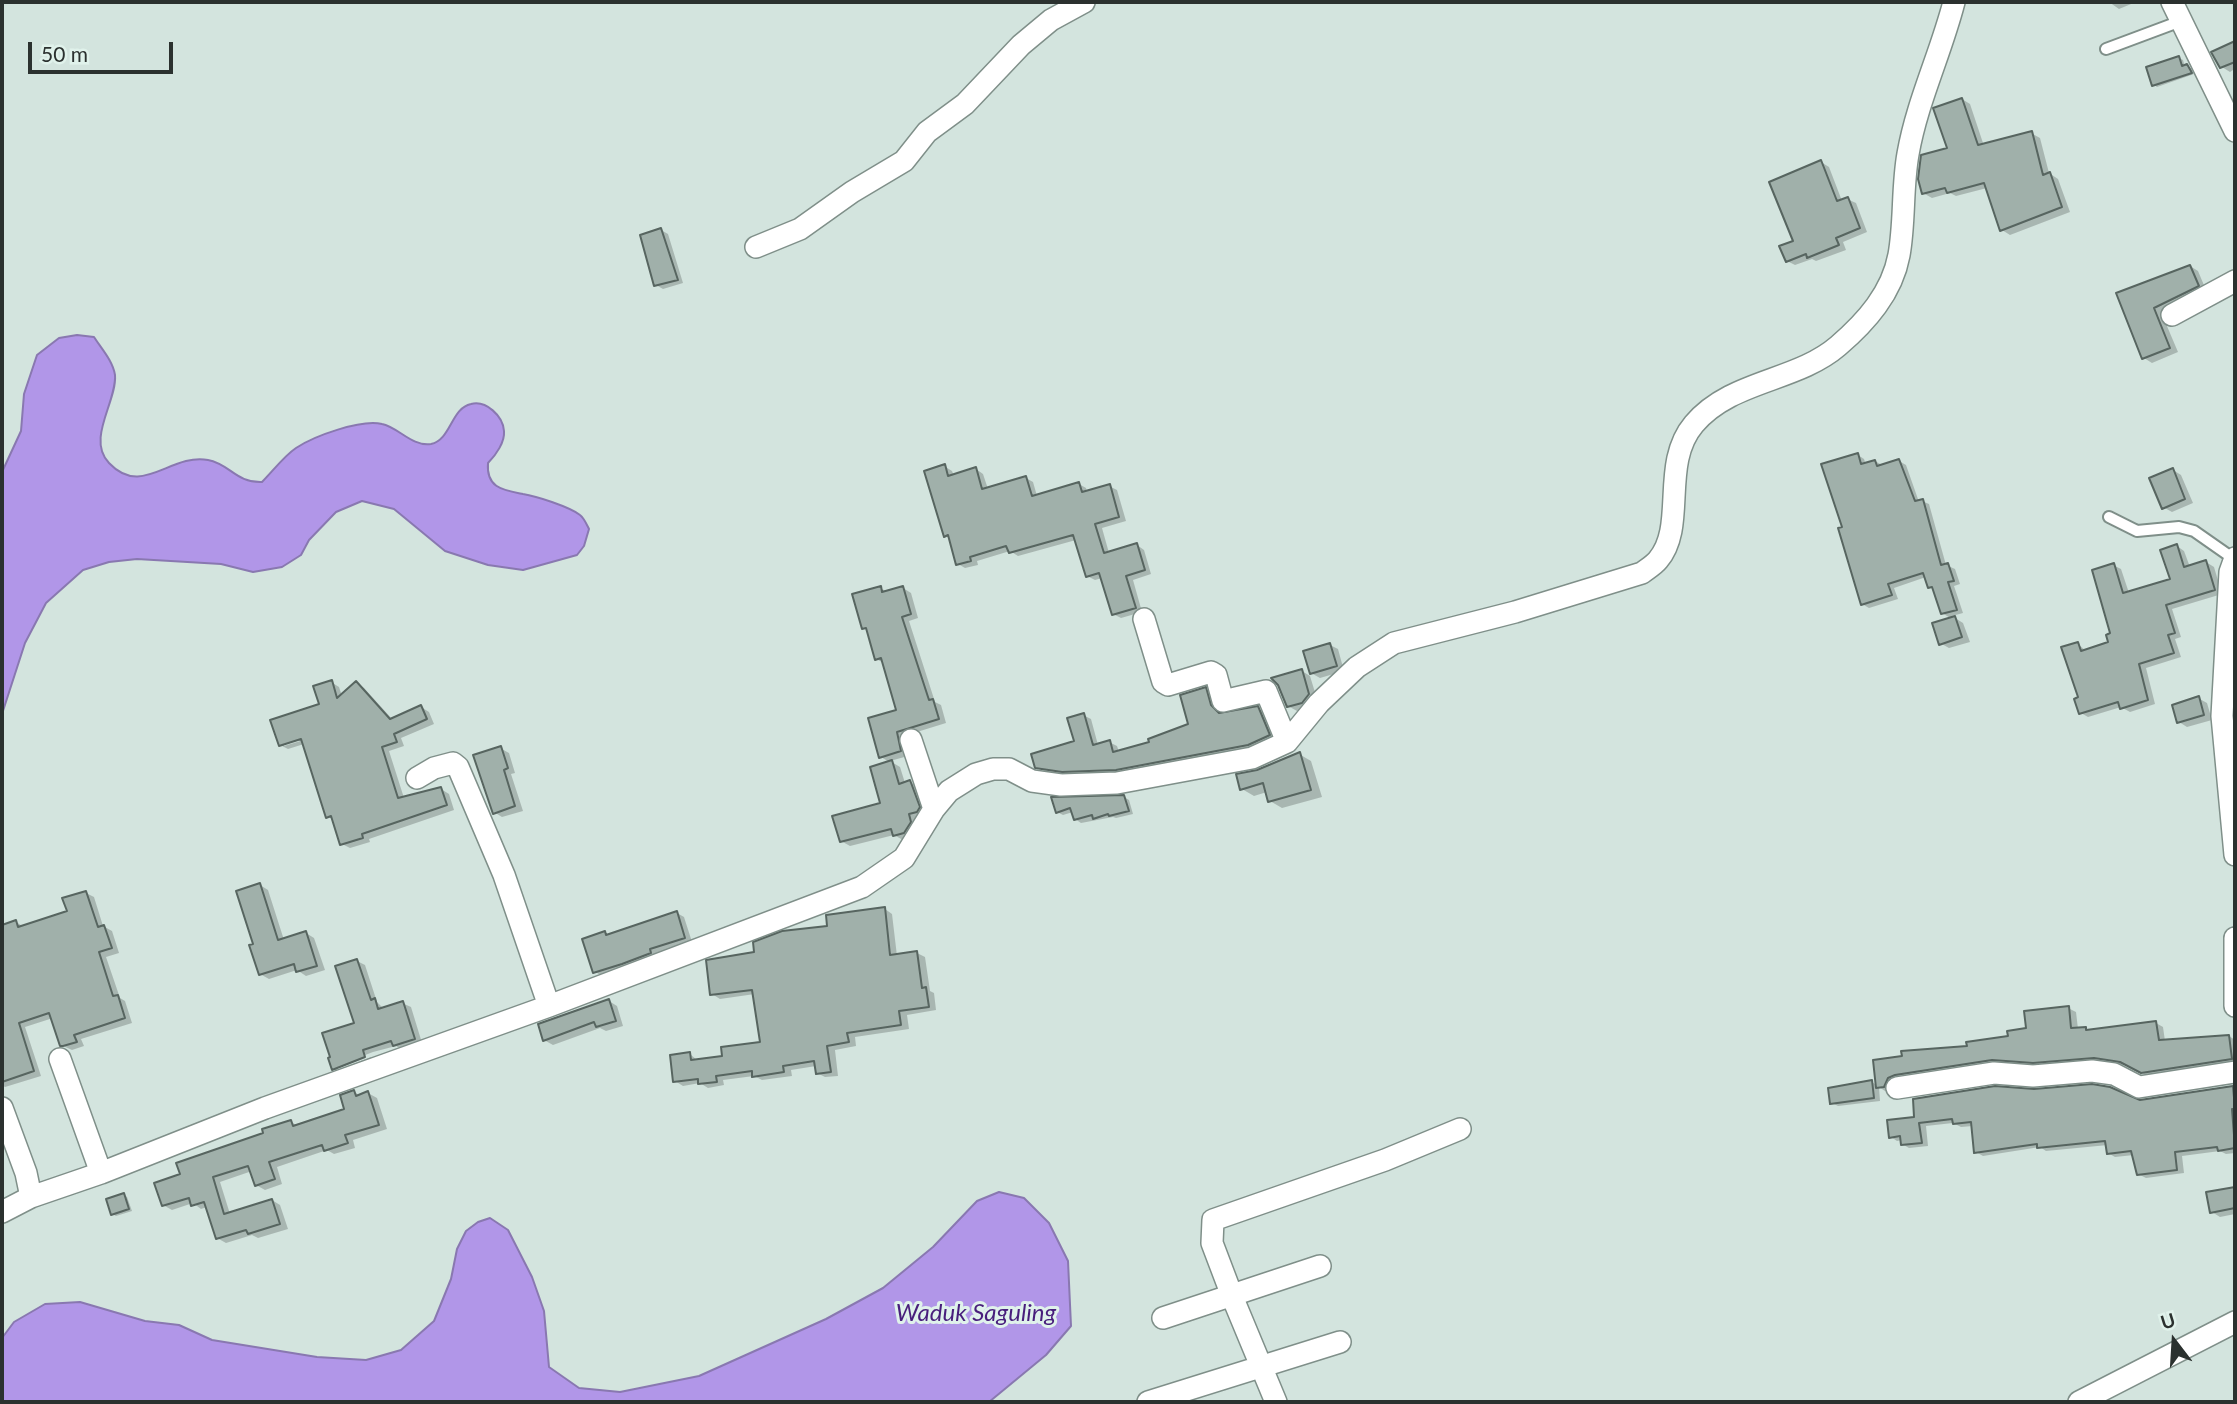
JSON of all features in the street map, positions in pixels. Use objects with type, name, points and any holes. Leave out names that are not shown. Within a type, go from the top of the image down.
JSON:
[{"type":"street","points":[[756,247],[800,229],[852,192],[904,162],[927,132],[965,104],[1021,45],[1051,20],[1084,2]]},
{"type":"street","points":[[2,1212],[31,1197],[101,1173],[265,1108],[549,1006],[862,887],[904,858],[934,809],[949,791],[976,774],[993,769],[1009,769],[1032,781],[1060,785],[1117,783],[1252,758],[1287,742],[1320,702],[1357,667],[1394,643],[1515,612],[1642,573],[1658,561],[1671,530],[1676,462],[1695,423],[1717,404],[1753,385],[1798,371],[1836,348],[1870,315],[1889,286],[1899,254],[1908,155],[1926,86],[1947,30],[1954,2]]},
{"type":"street","points":[[2176,11],[2235,131]]},
{"type":"street","points":[[2172,315],[2235,281]]},
{"type":"street","points":[[2235,558],[2230,572],[2222,716],[2235,855]]},
{"type":"street","points":[[1144,620],[1163,682],[1168,685],[1179,683],[1211,672],[1216,675],[1223,701],[1266,691],[1287,742]]},
{"type":"street","points":[[911,740],[934,809]]},
{"type":"street","points":[[417,778],[446,763],[453,763],[458,767],[504,875],[549,1006]]},
{"type":"street","points":[[2235,938],[2235,1006]]},
{"type":"street","points":[[60,1059],[101,1173]]},
{"type":"street","points":[[1897,1088],[1994,1073],[2033,1076],[2092,1071],[2114,1074],[2139,1087],[2235,1072]]},
{"type":"street","points":[[2,1108],[26,1172],[31,1197]]},
{"type":"street","points":[[1276,1402],[1212,1243],[1213,1220],[1385,1160],[1460,1129]]},
{"type":"street","points":[[1163,1318],[1320,1266]]},
{"type":"street","points":[[2079,1402],[2235,1322]]},
{"type":"street","points":[[1148,1402],[1340,1342]]},
{"type":"lane","points":[[2106,49],[2176,11]]},
{"type":"lane","points":[[2109,517],[2137,531],[2179,527],[2194,531],[2235,558]]},
{"type":"water","points":[[77,335],[94,337],[114,370],[114,386],[101,432],[101,443],[109,463],[121,473],[145,476],[181,462],[208,460],[246,480],[262,482],[292,451],[326,434],[350,426],[373,423],[388,426],[418,443],[431,444],[443,437],[459,411],[477,403],[493,410],[503,425],[501,444],[488,463],[493,483],[503,489],[553,502],[580,515],[589,529],[584,546],[577,555],[523,570],[488,565],[445,551],[394,509],[362,501],[336,512],[309,540],[301,555],[282,567],[253,572],[221,564],[137,559],[109,562],[83,570],[46,603],[25,643],[2,714],[2,472],[21,431],[24,394],[37,355],[59,338]]},
{"type":"water","name":"Waduk Saguling","points":[[999,1192],[1024,1198],[1049,1223],[1068,1261],[1071,1326],[1046,1355],[989,1402],[2,1402],[2,1338],[14,1322],[45,1304],[80,1302],[145,1321],[179,1325],[212,1340],[317,1357],[366,1360],[401,1350],[434,1321],[451,1279],[457,1249],[466,1231],[478,1222],[490,1218],[508,1230],[532,1277],[544,1311],[549,1367],[579,1388],[620,1392],[699,1376],[826,1319],[883,1288],[933,1247],[977,1201]]},
{"type":"building","points":[[2235,41],[2235,62],[2220,68],[2211,52]]},
{"type":"building","points":[[2179,56],[2182,66],[2187,64],[2192,73],[2152,86],[2146,67]]},
{"type":"building","points":[[1962,98],[1978,145],[2032,131],[2043,175],[2050,172],[2062,207],[2000,231],[1984,183],[1947,193],[1945,188],[1922,194],[1918,179],[1921,155],[1947,148],[1933,108]]},
{"type":"building","points":[[1821,160],[1837,201],[1848,197],[1860,228],[1836,238],[1839,245],[1807,258],[1806,254],[1786,262],[1779,246],[1793,241],[1769,182]]},
{"type":"building","points":[[661,228],[678,280],[654,286],[640,235]]},
{"type":"building","points":[[2190,265],[2199,286],[2154,308],[2170,348],[2142,359],[2116,293]]},
{"type":"building","points":[[1858,453],[1861,464],[1875,460],[1877,466],[1899,459],[1915,501],[1923,499],[1941,565],[1948,563],[1954,581],[1948,582],[1957,610],[1941,614],[1932,587],[1928,588],[1923,573],[1888,584],[1892,595],[1861,605],[1838,528],[1842,527],[1821,464]]},
{"type":"building","points":[[945,464],[948,476],[976,467],[982,489],[1026,476],[1032,496],[1079,482],[1082,492],[1110,484],[1119,517],[1095,524],[1104,553],[1137,543],[1145,570],[1126,576],[1136,608],[1112,615],[1099,573],[1086,577],[1073,535],[1009,553],[1006,546],[970,557],[971,561],[956,565],[948,535],[944,537],[924,471]]},
{"type":"building","points":[[2173,468],[2185,499],[2162,509],[2149,478]]},
{"type":"building","points":[[2177,544],[2184,567],[2206,560],[2215,590],[2166,605],[2175,633],[2168,635],[2174,653],[2139,664],[2148,700],[2120,709],[2118,702],[2079,714],[2074,699],[2078,697],[2061,647],[2078,642],[2081,651],[2108,642],[2106,635],[2110,633],[2092,570],[2114,563],[2123,593],[2170,579],[2160,550]]},
{"type":"building","points":[[881,586],[882,592],[903,586],[911,614],[902,617],[929,700],[933,699],[939,719],[897,732],[901,751],[879,758],[868,718],[896,710],[881,658],[875,660],[852,594]]},
{"type":"building","points":[[1955,616],[1962,637],[1939,645],[1932,623]]},
{"type":"building","points":[[1330,643],[1337,666],[1310,674],[1303,651]]},
{"type":"building","points":[[1302,669],[1309,694],[1302,703],[1287,707],[1278,685],[1271,678]]},
{"type":"building","points":[[332,680],[337,698],[356,681],[390,719],[421,705],[427,719],[394,734],[397,742],[382,747],[398,798],[441,787],[447,805],[362,834],[363,838],[340,845],[331,816],[326,818],[301,739],[279,746],[270,720],[319,704],[313,686]]},
{"type":"building","points":[[1206,687],[1211,705],[1219,713],[1258,706],[1270,735],[1248,745],[1116,770],[1062,772],[1035,768],[1031,754],[1074,741],[1067,718],[1084,713],[1093,745],[1110,740],[1113,752],[1149,742],[1148,739],[1188,724],[1180,695]]},
{"type":"building","points":[[2199,696],[2204,715],[2177,723],[2172,705]]},
{"type":"building","points":[[501,746],[508,768],[504,770],[515,806],[493,814],[473,755]]},
{"type":"building","points":[[1300,752],[1311,790],[1268,802],[1263,783],[1240,790],[1236,774],[1257,770]]},
{"type":"building","points":[[892,760],[899,784],[910,780],[920,807],[917,812],[909,814],[911,822],[904,833],[893,836],[891,829],[840,842],[832,816],[880,803],[870,767]]},
{"type":"building","points":[[1124,795],[1129,811],[1074,820],[1070,808],[1056,813],[1051,797]]},
{"type":"building","points":[[260,883],[278,940],[306,931],[317,966],[296,972],[294,964],[259,975],[249,945],[253,944],[236,891]]},
{"type":"building","points":[[86,891],[98,927],[104,925],[112,948],[99,952],[113,996],[118,995],[125,1018],[74,1035],[77,1042],[63,1046],[60,1046],[49,1013],[19,1023],[34,1071],[2,1082],[2,925],[16,920],[18,927],[67,911],[62,898]]},
{"type":"building","points":[[885,907],[890,955],[917,951],[922,988],[926,987],[929,1007],[899,1011],[901,1025],[847,1033],[849,1042],[827,1046],[831,1072],[816,1074],[814,1061],[783,1066],[784,1072],[752,1077],[752,1071],[716,1076],[717,1082],[698,1084],[698,1079],[673,1082],[670,1055],[690,1052],[691,1060],[722,1056],[721,1047],[760,1042],[752,990],[710,995],[706,960],[754,952],[753,942],[782,931],[827,926],[826,915]]},
{"type":"building","points":[[677,911],[685,938],[650,949],[651,953],[593,973],[582,939],[605,931],[606,935]]},
{"type":"building","points":[[357,959],[371,1000],[375,998],[378,1009],[403,1001],[415,1039],[393,1046],[391,1041],[363,1050],[365,1057],[332,1070],[322,1033],[354,1023],[335,966]]},
{"type":"building","points":[[609,999],[616,1021],[596,1027],[594,1022],[543,1041],[538,1024]]},
{"type":"building","points":[[2069,1006],[2071,1028],[2086,1027],[2086,1030],[2156,1021],[2159,1040],[2229,1035],[2232,1059],[2141,1073],[2120,1062],[2094,1058],[2033,1063],[1992,1060],[1895,1075],[1888,1078],[1884,1087],[1876,1088],[1873,1060],[1902,1056],[1901,1051],[1967,1046],[1966,1042],[2008,1036],[2007,1031],[2026,1028],[2024,1011]]},
{"type":"building","points":[[1872,1080],[1874,1098],[1830,1104],[1828,1088]]},
{"type":"building","points":[[2092,1084],[2110,1087],[2140,1100],[2233,1086],[2235,1148],[2218,1151],[2217,1147],[2175,1152],[2177,1170],[2137,1175],[2131,1151],[2107,1154],[2105,1141],[2037,1148],[2037,1144],[1974,1153],[1971,1122],[1953,1124],[1952,1119],[1919,1123],[1922,1143],[1901,1145],[1900,1136],[1889,1138],[1887,1120],[1914,1117],[1913,1099],[1995,1086],[2034,1089]]},
{"type":"building","points":[[354,1090],[356,1096],[368,1091],[379,1125],[345,1135],[348,1143],[324,1151],[322,1145],[269,1162],[275,1179],[255,1186],[248,1166],[213,1177],[224,1214],[272,1199],[280,1224],[248,1234],[246,1230],[216,1239],[204,1202],[191,1206],[189,1198],[162,1206],[154,1183],[180,1174],[176,1163],[263,1133],[262,1129],[291,1120],[293,1126],[344,1109],[340,1095]]},
{"type":"building","points":[[2235,1187],[2235,1208],[2210,1213],[2206,1192]]},
{"type":"building","points":[[124,1193],[129,1209],[111,1215],[106,1199]]}]
